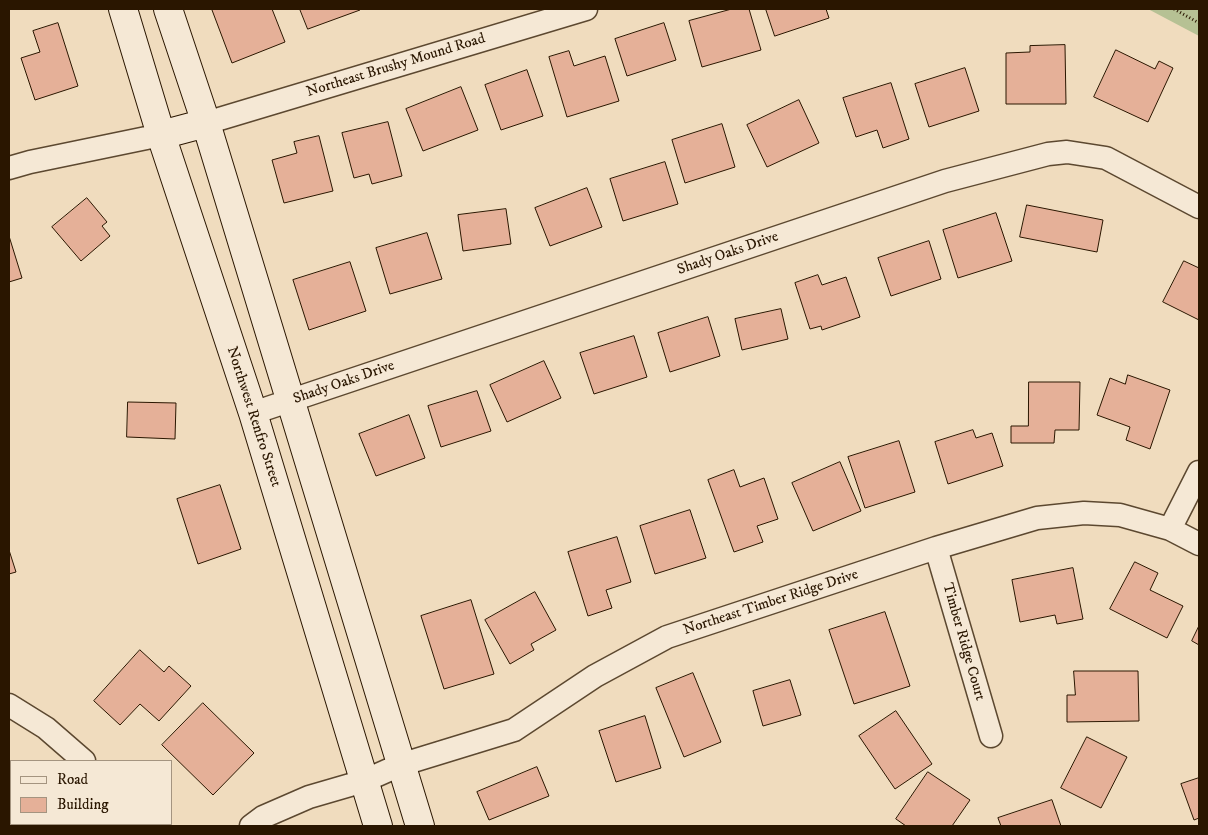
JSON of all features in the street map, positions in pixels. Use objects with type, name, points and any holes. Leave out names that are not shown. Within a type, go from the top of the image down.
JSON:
[{"type":"main road","name":"Northwest Renfro Street","points":[[123,9],[161,135],[254,413],[378,826]]},
{"type":"main road","points":[[168,9],[206,123],[420,826]]},
{"type":"main road","points":[[161,135],[206,123]]},
{"type":"street","name":"Northeast Brushy Mound Road","points":[[206,123],[586,9]]},
{"type":"street","points":[[9,168],[161,135]]},
{"type":"street","name":"Shady Oaks Drive","points":[[254,413],[945,181],[1048,154],[1067,152],[1106,158],[1199,207]]},
{"type":"street","points":[[1170,529],[1199,472]]},
{"type":"street","name":"Northeast Timber Ridge Drive","points":[[251,826],[263,817],[309,797],[364,781],[400,765],[514,730],[595,676],[667,637],[936,548],[1037,518],[1084,513],[1120,515],[1170,529],[1199,544]]},
{"type":"street","name":"Timber Ridge Court","points":[[936,548],[991,736]]},
{"type":"street","points":[[9,704],[46,728],[83,760]]},
{"type":"path","points":[[1174,9],[1199,23]]},
{"type":"green space","points":[[1148,9],[1199,9],[1199,36]]},
{"type":"building","points":[[272,9],[285,42],[232,63],[212,10]]},
{"type":"building","points":[[300,9],[360,9],[360,10],[308,29]]},
{"type":"building","points":[[732,9],[749,9],[761,50],[702,67],[689,21]]},
{"type":"building","points":[[766,9],[826,9],[829,18],[775,36]]},
{"type":"building","points":[[58,23],[78,86],[35,100],[21,58],[40,52],[33,31]]},
{"type":"building","points":[[664,23],[676,60],[627,76],[615,39]]},
{"type":"building","points":[[1065,45],[1066,104],[1006,104],[1006,53],[1030,52],[1030,46]]},
{"type":"building","points":[[1116,50],[1155,69],[1159,61],[1173,68],[1148,122],[1094,97]]},
{"type":"building","points":[[569,51],[574,66],[605,56],[619,101],[567,117],[549,57]]},
{"type":"building","points":[[965,68],[979,111],[929,127],[915,84]]},
{"type":"building","points":[[527,70],[543,116],[501,130],[485,85]]},
{"type":"building","points":[[891,83],[909,139],[883,148],[877,130],[856,137],[843,98]]},
{"type":"building","points":[[461,87],[478,130],[423,151],[406,109]]},
{"type":"building","points":[[799,100],[819,143],[767,167],[747,125]]},
{"type":"building","points":[[388,122],[402,176],[372,184],[369,174],[354,178],[342,133]]},
{"type":"building","points":[[722,124],[735,167],[685,183],[672,140]]},
{"type":"building","points":[[319,136],[333,191],[284,203],[272,160],[297,153],[294,142]]},
{"type":"building","points":[[665,162],[678,204],[623,221],[610,179]]},
{"type":"building","points":[[587,188],[602,227],[550,246],[535,208]]},
{"type":"building","points":[[87,198],[107,222],[102,226],[110,236],[81,261],[52,227]]},
{"type":"building","points":[[1027,205],[1103,220],[1097,252],[1020,237]]},
{"type":"building","points":[[506,209],[511,244],[463,251],[458,215]]},
{"type":"building","points":[[996,213],[1012,261],[958,278],[943,230]]},
{"type":"building","points":[[427,233],[442,279],[390,294],[376,248]]},
{"type":"building","points":[[9,236],[22,278],[9,282]]},
{"type":"building","points":[[929,241],[941,279],[891,296],[878,258]]},
{"type":"building","points":[[1184,261],[1199,268],[1199,320],[1163,302]]},
{"type":"building","points":[[350,262],[366,311],[309,330],[293,280]]},
{"type":"building","points":[[818,275],[822,285],[846,277],[860,317],[822,330],[821,326],[810,329],[795,283]]},
{"type":"building","points":[[781,309],[788,339],[742,350],[735,319]]},
{"type":"building","points":[[708,317],[720,356],[670,372],[658,333]]},
{"type":"building","points":[[634,336],[647,377],[594,394],[580,353]]},
{"type":"building","points":[[544,361],[561,398],[507,422],[490,385]]},
{"type":"building","points":[[1128,375],[1170,390],[1150,449],[1126,440],[1130,427],[1097,415],[1110,378],[1125,384]]},
{"type":"building","points":[[1029,382],[1080,382],[1079,430],[1055,430],[1054,443],[1011,443],[1011,426],[1028,426]]},
{"type":"building","points":[[477,391],[491,431],[441,447],[428,406]]},
{"type":"building","points":[[128,402],[176,403],[175,439],[127,437]]},
{"type":"building","points":[[409,415],[425,458],[376,476],[359,434]]},
{"type":"building","points":[[973,430],[976,438],[992,433],[1003,466],[948,484],[935,442]]},
{"type":"building","points":[[899,441],[915,492],[865,508],[848,457]]},
{"type":"building","points":[[840,462],[861,511],[813,531],[792,483]]},
{"type":"building","points":[[734,470],[740,487],[764,478],[778,519],[757,526],[763,542],[734,552],[708,480]]},
{"type":"building","points":[[220,485],[241,549],[198,564],[177,499]]},
{"type":"building","points":[[690,510],[706,558],[655,574],[640,526]]},
{"type":"building","points":[[617,537],[631,582],[606,590],[612,608],[588,616],[568,552]]},
{"type":"building","points":[[9,550],[16,572],[9,574]]},
{"type":"building","points":[[1135,562],[1158,573],[1150,590],[1183,606],[1167,638],[1110,609]]},
{"type":"building","points":[[1073,568],[1083,619],[1057,624],[1055,615],[1020,622],[1012,580]]},
{"type":"building","points":[[535,592],[556,630],[531,644],[534,650],[510,664],[485,620]]},
{"type":"building","points":[[471,600],[494,674],[444,689],[421,616]]},
{"type":"building","points":[[885,612],[910,686],[854,704],[829,630]]},
{"type":"building","points":[[1199,626],[1199,645],[1192,641]]},
{"type":"building","points":[[140,650],[164,672],[169,666],[191,686],[159,721],[140,704],[120,725],[94,701]]},
{"type":"building","points":[[1074,671],[1138,671],[1139,721],[1067,722],[1067,695],[1075,695]]},
{"type":"building","points":[[693,673],[721,742],[684,757],[656,688]]},
{"type":"building","points":[[790,680],[801,715],[763,726],[753,691]]},
{"type":"building","points":[[203,703],[254,753],[213,795],[162,745]]},
{"type":"building","points":[[896,711],[932,764],[895,789],[859,736]]},
{"type":"building","points":[[645,716],[661,768],[616,782],[599,731]]},
{"type":"building","points":[[1087,737],[1127,757],[1101,808],[1061,788]]},
{"type":"building","points":[[537,767],[549,796],[489,820],[477,792]]},
{"type":"building","points":[[928,772],[970,800],[952,826],[906,826],[896,819]]},
{"type":"building","points":[[1199,778],[1199,818],[1194,820],[1181,784]]},
{"type":"building","points":[[9,785],[10,825],[68,825],[67,826],[9,826]]},
{"type":"building","points":[[1052,800],[1061,826],[1001,826],[998,818]]}]
